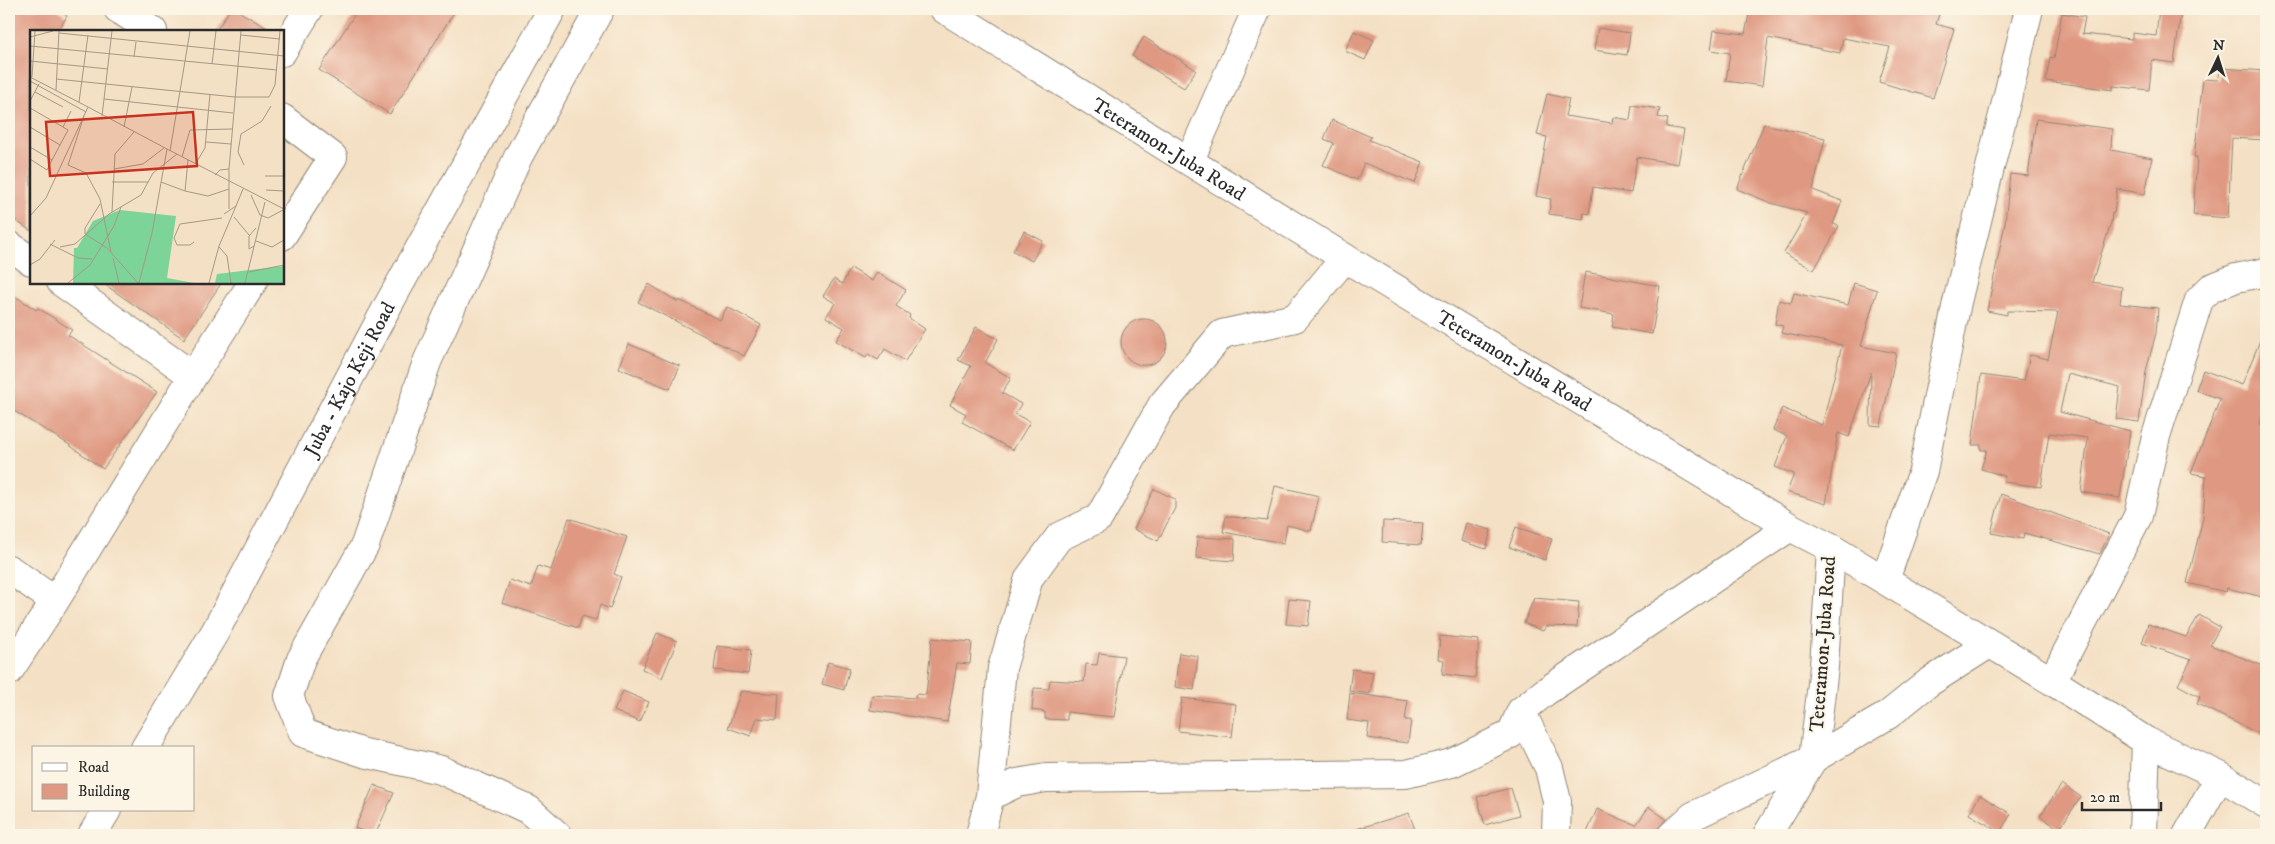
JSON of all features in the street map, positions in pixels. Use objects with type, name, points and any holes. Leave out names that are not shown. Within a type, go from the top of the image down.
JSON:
[{"type":"street","points":[[118,9],[151,30]]},
{"type":"street","points":[[284,49],[309,9]]},
{"type":"street","name":"Juba - Kajo Keji Road","points":[[146,746],[215,632],[386,309],[552,9]]},
{"type":"street","points":[[557,835],[529,810],[441,770],[364,752],[303,733],[289,696],[301,659],[365,545],[427,362],[518,157],[600,9]]},
{"type":"street","name":"Teteramon-Juba Road","points":[[944,9],[1345,258],[1790,527],[1831,548],[1824,667],[1813,760],[1767,835]]},
{"type":"street","points":[[1190,160],[1257,9]]},
{"type":"street","points":[[1886,580],[1923,470],[1957,302],[2029,9]]},
{"type":"street","points":[[284,120],[333,157],[284,233]]},
{"type":"street","points":[[9,245],[30,260]]},
{"type":"street","points":[[980,835],[990,796],[1002,668],[1029,578],[1059,537],[1099,518],[1162,405],[1222,334],[1295,318],[1345,258]]},
{"type":"street","points":[[2052,681],[2138,516],[2156,436],[2199,300],[2211,288],[2236,278],[2266,272]]},
{"type":"street","points":[[64,284],[193,376]]},
{"type":"street","points":[[9,671],[55,601],[252,284]]},
{"type":"street","points":[[990,796],[1017,783],[1046,778],[1406,774],[1452,763],[1511,734],[1521,711],[1545,692],[1790,527]]},
{"type":"street","points":[[1831,548],[2052,681],[2146,741],[2220,776],[2266,803]]},
{"type":"street","points":[[9,569],[55,601]]},
{"type":"street","points":[[1672,835],[1693,816],[1813,760],[1888,715],[1928,683],[1989,644]]},
{"type":"street","points":[[1521,711],[1549,768],[1557,801],[1556,835]]},
{"type":"street","points":[[2143,835],[2146,741]]},
{"type":"street","points":[[2187,835],[2220,776]]},
{"type":"street","points":[[92,835],[106,812]]},
{"type":"building","points":[[9,9],[56,9],[67,16],[59,30],[30,30],[30,230],[9,216]]},
{"type":"building","points":[[230,9],[235,9],[270,30],[217,30]]},
{"type":"building","points":[[358,9],[456,9],[390,114],[319,70]]},
{"type":"building","points":[[1750,9],[1922,9],[1939,14],[1936,24],[1954,29],[1933,98],[1879,82],[1890,47],[1843,38],[1840,53],[1768,38],[1762,86],[1726,81],[1730,53],[1711,50],[1714,30],[1745,34]]},
{"type":"building","points":[[2159,9],[2181,12],[2174,63],[2152,60],[2149,90],[2113,86],[2113,90],[2046,81],[2050,57],[2054,58],[2062,13],[2085,17],[2082,34],[2132,39],[2132,33],[2156,36]]},
{"type":"building","points":[[1598,28],[1630,33],[1627,55],[1594,50]]},
{"type":"building","points":[[1354,31],[1374,40],[1365,60],[1345,51]]},
{"type":"building","points":[[1144,37],[1196,70],[1184,88],[1132,56]]},
{"type":"building","points":[[2221,68],[2266,71],[2266,140],[2232,138],[2228,218],[2193,215],[2197,157],[2194,157],[2203,79],[2218,80]]},
{"type":"building","points":[[1547,94],[1569,99],[1565,116],[1612,123],[1613,117],[1630,120],[1632,105],[1660,109],[1658,117],[1668,119],[1666,127],[1684,130],[1678,164],[1637,157],[1631,193],[1593,187],[1589,214],[1584,213],[1583,219],[1549,214],[1551,199],[1536,196],[1547,137],[1537,135]]},
{"type":"building","points":[[2036,119],[2112,129],[2111,150],[2152,158],[2145,194],[2117,189],[2114,213],[2112,213],[2111,223],[2092,282],[2122,287],[2120,304],[2158,308],[2156,333],[2146,371],[2139,422],[2116,419],[2120,387],[2068,374],[2060,412],[2130,431],[2120,498],[2081,492],[2088,438],[2049,433],[2041,487],[2004,482],[2005,476],[1981,469],[1987,450],[1981,450],[1981,445],[1972,445],[1981,375],[2024,381],[2030,355],[2048,359],[2058,312],[2007,311],[2007,315],[1987,311],[2005,223],[2010,174],[2028,176]]},
{"type":"building","points":[[1332,120],[1371,137],[1369,140],[1423,162],[1415,183],[1364,163],[1357,180],[1323,165],[1334,143],[1324,139]]},
{"type":"building","points":[[1764,124],[1825,138],[1813,190],[1842,201],[1833,224],[1839,226],[1814,270],[1784,253],[1807,213],[1771,203],[1737,189]]},
{"type":"building","points":[[1024,231],[1043,241],[1032,261],[1013,251]]},
{"type":"building","points":[[851,268],[872,281],[877,272],[906,290],[896,306],[910,315],[909,318],[925,329],[905,361],[885,349],[878,360],[868,354],[866,358],[836,341],[844,328],[826,317],[835,303],[823,296],[834,279],[842,284]]},
{"type":"building","points":[[1585,272],[1660,286],[1652,334],[1612,327],[1614,314],[1579,308]]},
{"type":"building","points":[[1854,283],[1877,290],[1861,346],[1896,353],[1881,426],[1870,425],[1871,372],[1849,437],[1838,433],[1826,504],[1787,492],[1794,474],[1775,467],[1787,436],[1773,430],[1782,408],[1822,425],[1842,345],[1781,333],[1783,326],[1775,324],[1779,300],[1791,303],[1794,293],[1848,305]]},
{"type":"building","points":[[104,284],[221,284],[184,339]]},
{"type":"building","points":[[649,284],[678,302],[679,300],[720,320],[727,307],[761,325],[744,356],[638,302]]},
{"type":"building","points":[[9,292],[72,330],[68,335],[157,392],[103,469],[65,442],[9,408]]},
{"type":"building","points":[[1139,319],[1149,319],[1163,329],[1167,342],[1163,355],[1157,361],[1149,365],[1139,365],[1125,355],[1121,347],[1121,337],[1131,323]]},
{"type":"building","points":[[976,327],[998,339],[985,363],[1011,378],[1002,393],[1021,404],[1015,414],[1030,422],[1013,450],[962,422],[966,414],[950,405],[971,366],[958,360]]},
{"type":"building","points":[[2265,328],[2266,395],[2260,425],[2266,426],[2266,598],[2227,588],[2226,592],[2187,583],[2203,518],[2206,476],[2191,473],[2220,399],[2196,390],[2203,370],[2242,385]]},
{"type":"building","points":[[629,344],[680,366],[670,389],[619,368]]},
{"type":"building","points":[[1275,486],[1319,496],[1311,531],[1287,525],[1284,543],[1223,532],[1226,516],[1267,521]]},
{"type":"building","points":[[1154,489],[1175,499],[1175,508],[1158,541],[1134,529]]},
{"type":"building","points":[[2001,494],[2109,534],[2100,554],[2024,533],[2023,539],[1991,533]]},
{"type":"building","points":[[569,518],[627,537],[614,574],[621,577],[610,609],[600,605],[596,620],[582,616],[578,628],[502,603],[510,580],[531,587],[538,566],[551,570]]},
{"type":"building","points":[[1383,521],[1423,523],[1421,545],[1382,542]]},
{"type":"building","points":[[1466,523],[1491,530],[1486,549],[1461,541]]},
{"type":"building","points":[[1516,527],[1552,539],[1545,560],[1509,547]]},
{"type":"building","points":[[1197,537],[1235,539],[1234,561],[1196,558]]},
{"type":"building","points":[[1534,598],[1579,602],[1577,627],[1546,626],[1543,631],[1524,623]]},
{"type":"building","points":[[1289,599],[1311,601],[1308,626],[1286,624]]},
{"type":"building","points":[[2199,615],[2220,627],[2210,645],[2266,667],[2266,737],[2197,704],[2200,697],[2178,685],[2191,660],[2142,643],[2148,624],[2186,637]]},
{"type":"building","points":[[657,633],[677,641],[662,678],[642,669]]},
{"type":"building","points":[[1440,636],[1479,640],[1475,678],[1442,674],[1444,660],[1438,659]]},
{"type":"building","points":[[932,638],[972,642],[970,664],[957,663],[947,722],[870,710],[872,695],[915,698],[916,694],[926,695]]},
{"type":"building","points":[[717,646],[751,650],[748,674],[714,670]]},
{"type":"building","points":[[1099,653],[1124,656],[1114,717],[1067,712],[1067,720],[1045,719],[1045,712],[1032,710],[1034,688],[1049,689],[1050,680],[1084,682],[1086,664],[1097,665]]},
{"type":"building","points":[[1179,653],[1198,656],[1194,690],[1175,687]]},
{"type":"building","points":[[828,662],[850,668],[844,690],[822,684]]},
{"type":"building","points":[[1352,669],[1373,672],[1370,694],[1349,691]]},
{"type":"building","points":[[623,691],[649,702],[640,722],[614,711]]},
{"type":"building","points":[[741,691],[779,694],[777,720],[757,718],[751,736],[728,728]]},
{"type":"building","points":[[1350,693],[1408,701],[1405,720],[1411,720],[1408,743],[1367,738],[1369,723],[1347,720]]},
{"type":"building","points":[[1182,698],[1236,704],[1232,737],[1178,731]]},
{"type":"building","points":[[2062,784],[2081,797],[2059,829],[2040,816]]},
{"type":"building","points":[[374,785],[394,793],[375,835],[372,835],[355,828]]},
{"type":"building","points":[[1511,788],[1519,815],[1485,825],[1477,797]]},
{"type":"building","points":[[1980,795],[2011,814],[2000,832],[1969,814]]},
{"type":"building","points":[[1649,807],[1666,819],[1657,830],[1657,835],[1586,835],[1597,809],[1636,825]]},
{"type":"building","points":[[1409,813],[1417,835],[1354,835],[1353,830]]}]
